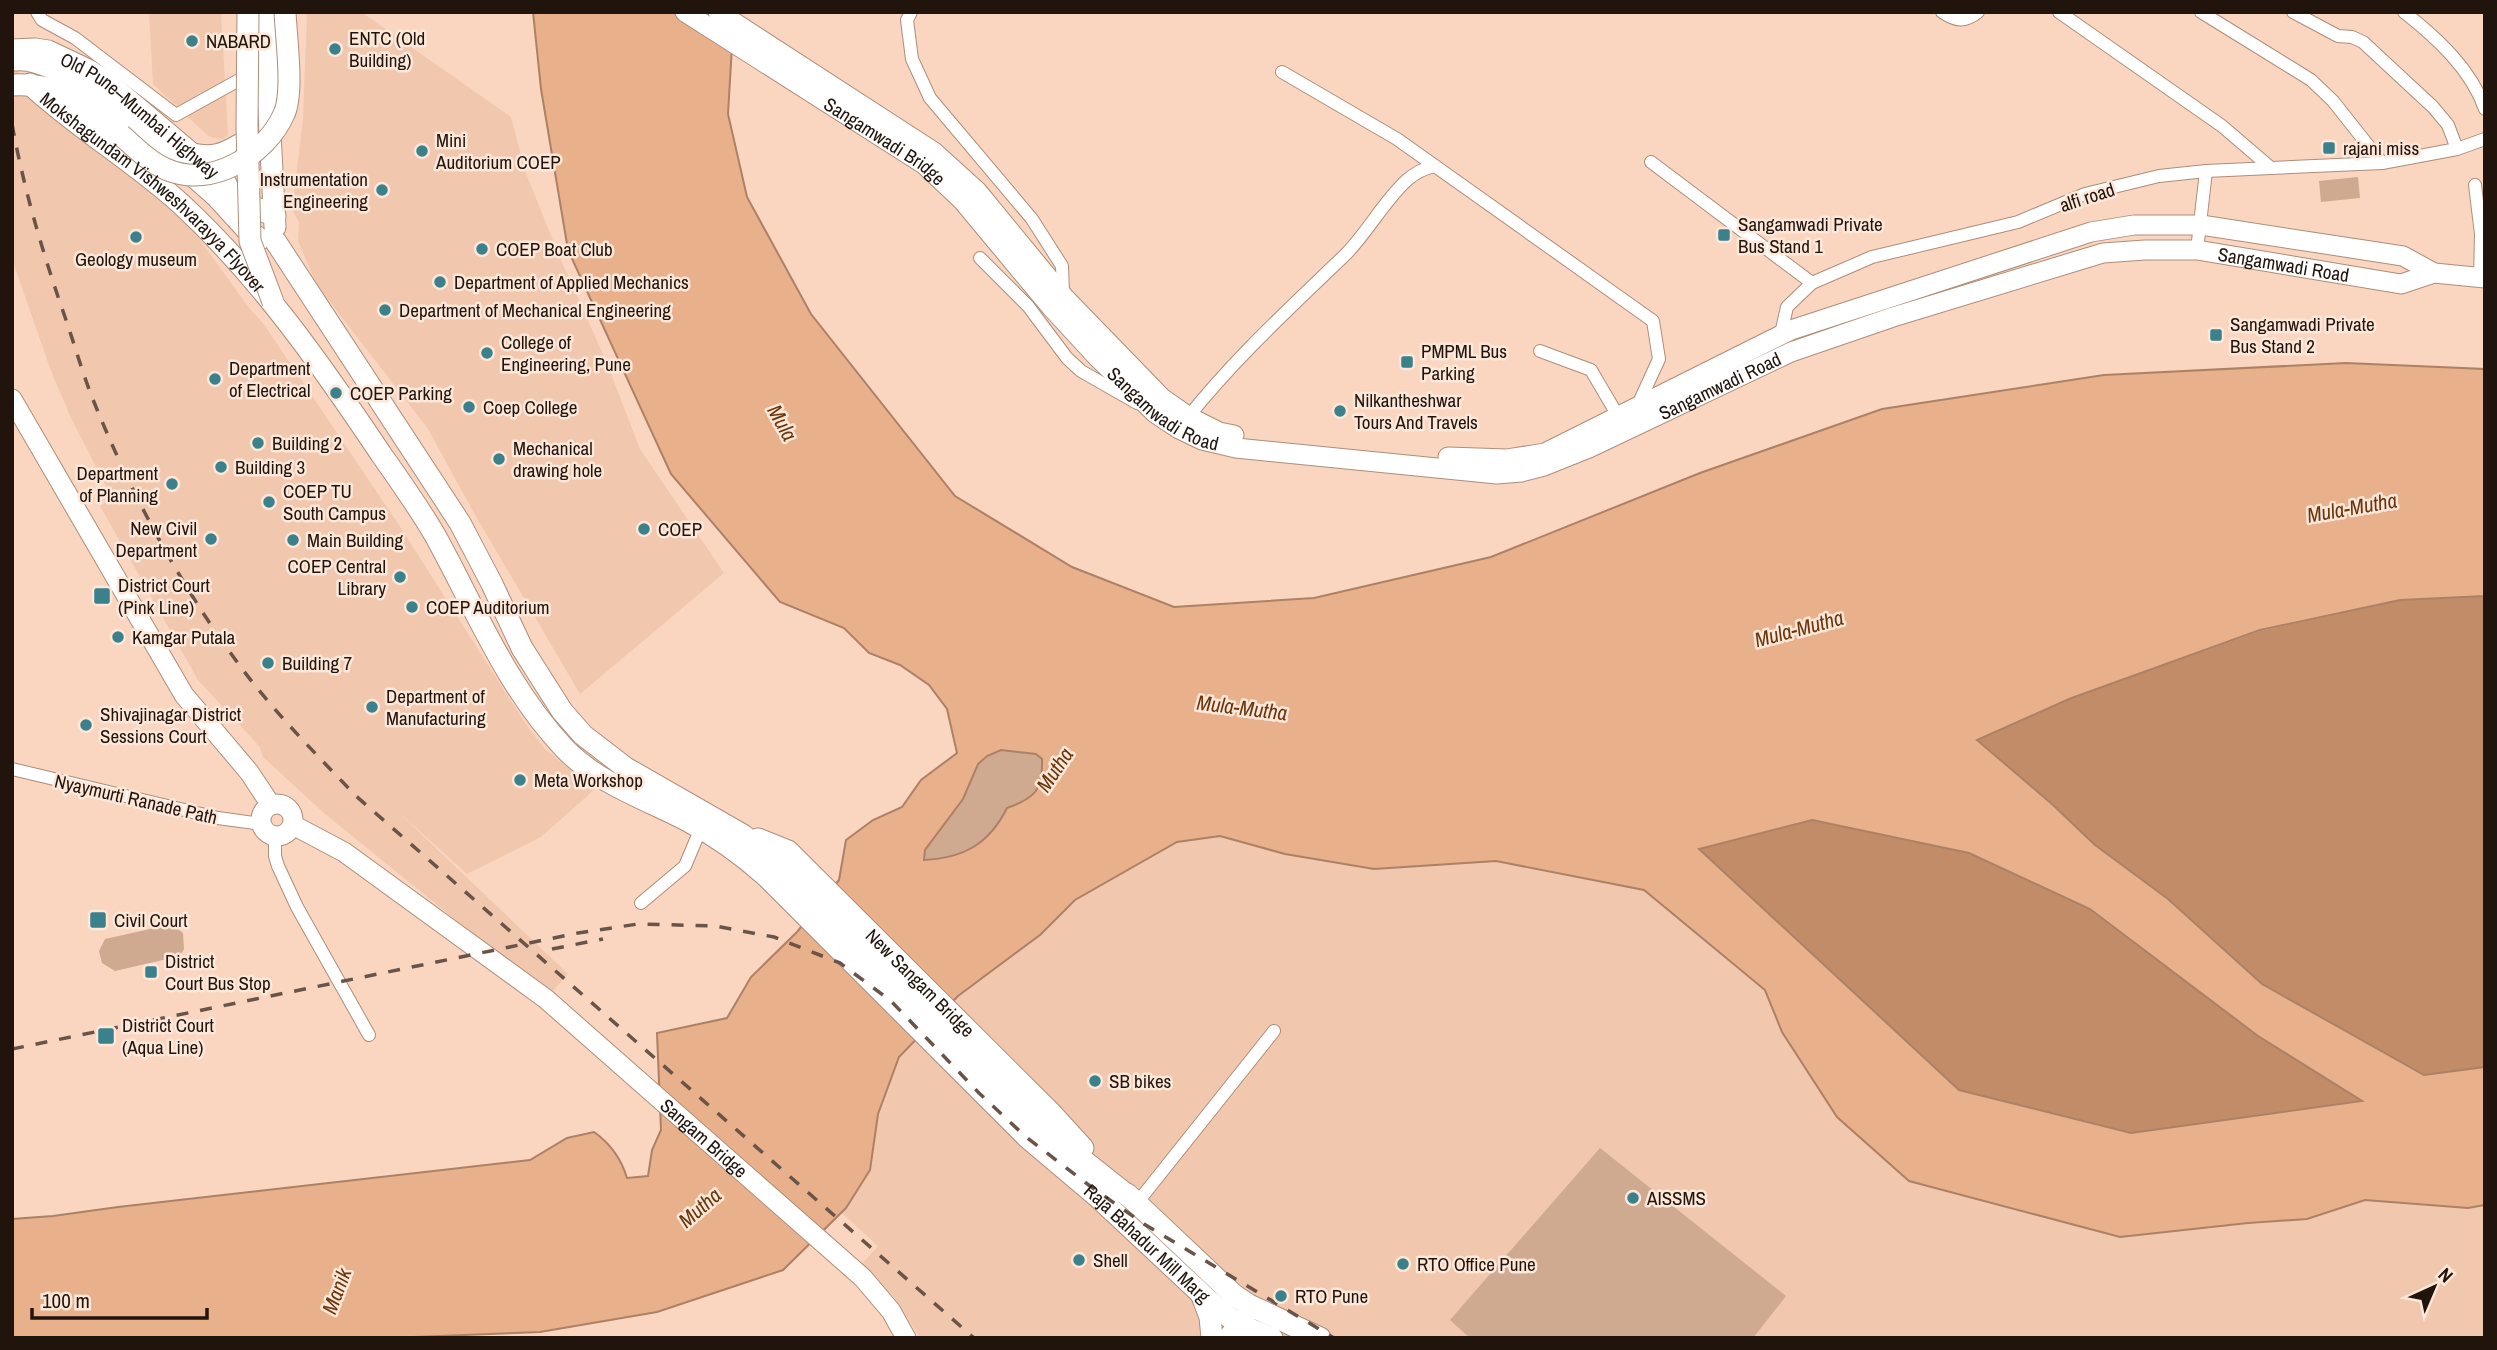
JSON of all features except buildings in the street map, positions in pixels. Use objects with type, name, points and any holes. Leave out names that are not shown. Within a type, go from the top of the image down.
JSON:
[{"type":"highway","name":"Old Pune–Mumbai Highway","points":[[231,204],[239,145],[240,12]]},
{"type":"highway","name":"Mokshagundam Vishweshvarayya Flyover","points":[[248,12],[250,241],[273,302]]},
{"type":"highway","points":[[266,12],[276,242],[460,523],[522,648],[562,711],[583,735],[626,768],[743,835],[777,863]]},
{"type":"highway","name":"Mokshagundam Vishweshvarayya Flyover","points":[[21,85],[53,88],[81,104],[151,161],[169,170],[199,176],[215,173],[251,155],[268,138],[284,114],[288,79],[283,12]]},
{"type":"highway","points":[[269,105],[282,97],[283,12]]},
{"type":"highway","name":"Old Pune–Mumbai Highway","points":[[18,55],[48,51],[106,81],[225,182],[231,204]]},
{"type":"highway","points":[[18,55],[75,79],[97,93],[231,204],[258,238],[276,242]]},
{"type":"highway","name":"Mokshagundam Vishweshvarayya Flyover","points":[[21,85],[179,202],[273,302],[381,453],[434,535],[502,663],[543,724],[568,752],[598,776],[701,828],[732,848],[777,863]]},
{"type":"highway","points":[[192,154],[214,157],[239,145]]},
{"type":"highway","name":"Old Pune–Mumbai Highway","points":[[231,204],[275,216]]},
{"type":"highway","name":"New Sangam Bridge","points":[[777,863],[1040,1126]]},
{"type":"highway","name":"New Sangam Bridge","points":[[777,863],[1040,1126]]},
{"type":"highway","name":"Raja Bahadur Mill Marg","points":[[1040,1126],[1099,1198],[1202,1295],[1250,1334]]},
{"type":"highway","name":"Raja Bahadur Mill Marg","points":[[1040,1126],[1137,1203],[1234,1295],[1320,1338]]},
{"type":"highway","name":"Raja Bahadur Mill Marg","points":[[1064,1157],[1137,1203]]},
{"type":"highway","points":[[1202,1295],[1210,1317],[1212,1338]]},
{"type":"main road","name":"Sangamwadi Bridge","points":[[685,12],[896,135],[934,152],[977,191],[1058,302],[1159,406]]},
{"type":"main road","name":"Sangamwadi Bridge","points":[[718,12],[896,135]]},
{"type":"main road","name":"Sangamwadi Road","points":[[1184,423],[1219,432],[1302,445],[1507,459],[1545,453],[1779,336],[1840,313],[2091,232],[2134,225],[2202,225],[2403,256],[2434,273],[2482,278]]},
{"type":"main road","name":"Sangamwadi Road","points":[[1159,406],[1184,423],[1202,440],[1259,452],[1497,474],[1521,472],[1589,448],[1785,355],[1893,317],[2103,253],[2197,250],[2401,284],[2434,273]]},
{"type":"main road","points":[[12,399],[184,695],[249,772],[271,805]]},
{"type":"main road","points":[[280,804],[288,808],[293,816],[293,825],[284,835],[268,830],[262,815],[271,805],[280,804]]},
{"type":"main road","name":"Sangam Bridge","points":[[293,825],[344,852],[546,999],[863,1278],[891,1311],[906,1338]]},
{"type":"main road","points":[[1250,1334],[1263,1311]]},
{"type":"street","points":[[37,12],[42,20],[75,38],[176,115],[239,80]]},
{"type":"street","points":[[911,12],[907,20],[912,59],[930,98],[1031,219],[1062,266],[1058,302]]},
{"type":"street","points":[[1942,12],[1956,20],[1965,21],[1978,12]]},
{"type":"street","points":[[2059,12],[2222,126],[2271,169]]},
{"type":"street","points":[[2202,12],[2311,80],[2333,101],[2382,163]]},
{"type":"street","points":[[2293,12],[2338,36],[2363,41],[2433,107],[2448,125],[2457,149]]},
{"type":"street","points":[[2404,12],[2444,47],[2471,80],[2485,109]]},
{"type":"street","points":[[1282,72],[1397,139],[1653,321],[1659,359],[1637,407]]},
{"type":"street","name":"alfi road","points":[[1779,336],[1787,307],[1812,283],[1871,257],[2018,222],[2085,194],[2159,176],[2206,171],[2382,163],[2457,149],[2485,139]]},
{"type":"street","points":[[1651,162],[1812,283]]},
{"type":"street","points":[[1184,423],[1281,315],[1346,254],[1407,180],[1435,166]]},
{"type":"street","points":[[2197,250],[2202,225],[2206,171]]},
{"type":"street","points":[[2475,185],[2480,214],[2482,278]]},
{"type":"street","points":[[980,258],[1028,306],[1067,358],[1081,371],[1159,406]]},
{"type":"street","points":[[1779,336],[1785,355]]},
{"type":"street","points":[[1540,351],[1591,370],[1618,416]]},
{"type":"street","name":"Nyaymurti Ranade Path","points":[[12,769],[268,830]]},
{"type":"street","points":[[641,903],[685,866],[701,828]]},
{"type":"street","points":[[268,830],[278,866],[297,907],[369,1035]]},
{"type":"street","points":[[1137,1203],[1274,1031]]},
{"type":"shaded area","points":[[149,12],[221,12],[228,135],[223,139],[206,134],[153,84]]},
{"type":"shaded area","name":"College of Engineering, Pune","points":[[307,12],[361,12],[511,117],[525,171],[606,361],[640,449],[724,573],[580,694],[428,429],[317,285],[298,241],[299,222],[292,210],[303,119]]},
{"type":"shaded area","name":"COEP TU South Campus","points":[[12,36],[21,87],[178,210],[263,323],[399,525],[525,723],[545,749],[594,790],[541,837],[467,874],[394,808],[568,974],[552,992],[484,943],[325,814],[263,757],[260,747],[198,680],[100,506],[112,498],[71,418],[51,371],[12,259]]},
{"type":"shaded area","points":[[2358,177],[2360,198],[2321,202],[2319,181]]},
{"type":"shaded area","points":[[2485,569],[2485,1338],[920,1338],[894,1297],[862,1264],[878,1246],[842,1213],[870,1170],[878,1114],[899,1057],[958,996],[1040,935],[1078,899],[1177,842],[1220,836],[1285,854],[1374,869],[1496,861]]},
{"type":"shaded area","points":[[2485,596],[2485,1067],[2424,1075],[2262,984],[2168,899],[2095,845],[1977,740],[2069,699],[2260,631],[2400,600]]},
{"type":"shaded area","points":[[1001,750],[1036,754],[1042,759],[1041,778],[1036,791],[1025,800],[1007,808],[992,831],[973,847],[951,856],[924,860],[925,850],[963,799],[978,764],[987,756]]},
{"type":"shaded area","points":[[1811,820],[1969,853],[2090,909],[2258,1036],[2363,1101],[2131,1133],[1958,1090],[1699,849]]},
{"type":"shaded area","points":[[168,925],[183,933],[184,949],[180,956],[115,971],[102,963],[99,951],[105,939]]},
{"type":"shaded area","name":"AISSMS","points":[[1600,1148],[1786,1296],[1753,1338],[1470,1338],[1450,1320]]},
{"type":"water","points":[[533,12],[734,12],[728,114],[747,197],[811,314],[955,496],[1072,567],[1174,607],[1314,598],[1491,557],[1700,473],[1882,409],[2104,375],[2346,363],[2485,369],[2485,596],[2400,600],[2260,630],[2069,699],[1977,740],[2095,845],[2168,899],[2262,984],[2424,1075],[2485,1067],[2485,1205],[2468,1208],[2365,1200],[2307,1219],[2120,1237],[1909,1181],[1837,1117],[1782,1032],[1765,990],[1644,890],[1496,861],[1374,869],[1285,854],[1220,836],[1177,842],[1075,900],[1040,935],[958,996],[899,1057],[878,1114],[870,1170],[846,1208],[783,1270],[657,1312],[540,1332],[387,1338],[12,1338],[12,1219],[530,1160],[567,1138],[594,1132],[615,1152],[627,1178],[648,1176],[652,1150],[661,1130],[657,1033],[727,1018],[751,977],[797,932],[839,880],[846,840],[873,820],[902,807],[921,780],[957,753],[947,709],[929,685],[900,665],[869,653],[844,628],[780,602],[671,474],[568,250],[541,89]],"holes":[[[1001,750],[1036,754],[1042,759],[1041,778],[1036,791],[1025,800],[1007,808],[992,831],[974,847],[951,856],[924,860],[925,850],[963,799],[978,764],[987,756]],[[1812,820],[1969,853],[2090,909],[2258,1036],[2362,1101],[2131,1133],[1959,1090],[1699,849]]]},
{"type":"railway","points":[[12,124],[42,246],[86,381],[109,437],[142,507],[179,574],[256,687],[356,796],[974,1338]]},
{"type":"railway","points":[[12,1049],[578,933],[638,924],[715,926],[774,937],[840,963],[891,1001],[979,1093],[1026,1137],[1090,1186],[1144,1224],[1334,1338]]},
{"type":"railway","points":[[552,949],[603,939]]},
{"type":"place","name":"NABARD","points":[[192,41]]},
{"type":"place","name":"ENTC (Old Building)","points":[[335,49]]},
{"type":"place","name":"rajani miss","points":[[2329,148]]},
{"type":"place","name":"Mini Auditorium COEP","points":[[422,151]]},
{"type":"place","name":"Instrumentation Engineering","points":[[382,190]]},
{"type":"place","name":"Sangamwadi Private Bus Stand 1","points":[[1724,235]]},
{"type":"place","name":"Geology museum","points":[[136,237]]},
{"type":"place","name":"COEP Boat Club","points":[[482,249]]},
{"type":"place","name":"Department of Applied Mechanics","points":[[440,282]]},
{"type":"place","name":"Department of Mechanical Engineering","points":[[385,310]]},
{"type":"place","name":"Sangamwadi Private Bus Stand 2","points":[[2216,335]]},
{"type":"place","name":"College of Engineering, Pune","points":[[487,353]]},
{"type":"place","name":"PMPML Bus Parking","points":[[1407,362]]},
{"type":"place","name":"Department of Electrical","points":[[215,379]]},
{"type":"place","name":"COEP Parking","points":[[336,393]]},
{"type":"place","name":"Coep College","points":[[469,407]]},
{"type":"place","name":"Nilkantheshwar Tours And Travels","points":[[1340,411]]},
{"type":"place","name":"Building 2","points":[[258,443]]},
{"type":"place","name":"Mechanical drawing hole","points":[[499,459]]},
{"type":"place","name":"Building 3","points":[[221,467]]},
{"type":"place","name":"Department of Planning","points":[[172,484]]},
{"type":"place","name":"COEP TU South Campus","points":[[269,502]]},
{"type":"place","name":"COEP","points":[[644,529]]},
{"type":"place","name":"New Civil Department","points":[[211,539]]},
{"type":"place","name":"Main Building","points":[[293,540]]},
{"type":"place","name":"COEP Central Library","points":[[400,577]]},
{"type":"place","name":"District Court (Pink Line)","points":[[102,596]]},
{"type":"place","name":"COEP Auditorium","points":[[412,607]]},
{"type":"place","name":"Kamgar Putala","points":[[118,637]]},
{"type":"place","name":"Building 7","points":[[268,663]]},
{"type":"place","name":"Department of Manufacturing","points":[[372,707]]},
{"type":"place","name":"Shivajinagar District Sessions Court","points":[[86,725]]},
{"type":"place","name":"Meta Workshop","points":[[520,780]]},
{"type":"place","name":"Civil Court","points":[[98,920]]},
{"type":"place","name":"District Court Bus Stop","points":[[151,972]]},
{"type":"place","name":"District Court (Aqua Line)","points":[[106,1036]]},
{"type":"place","name":"SB bikes","points":[[1095,1081]]},
{"type":"place","name":"AISSMS","points":[[1633,1198]]},
{"type":"place","name":"Shell","points":[[1079,1260]]},
{"type":"place","name":"RTO Office Pune","points":[[1403,1264]]},
{"type":"place","name":"RTO Pune","points":[[1281,1296]]},
{"type":"water label","name":"Mula","points":[[782,423]]},
{"type":"water label","name":"Mula-Mutha","points":[[2352,508]]},
{"type":"water label","name":"Mula-Mutha","points":[[1799,629]]},
{"type":"water label","name":"Mula-Mutha","points":[[1242,708]]},
{"type":"water label","name":"Mutha","points":[[1055,770]]},
{"type":"water label","name":"Mutha","points":[[700,1208]]},
{"type":"water label","name":"Manik","points":[[337,1291]]}]
